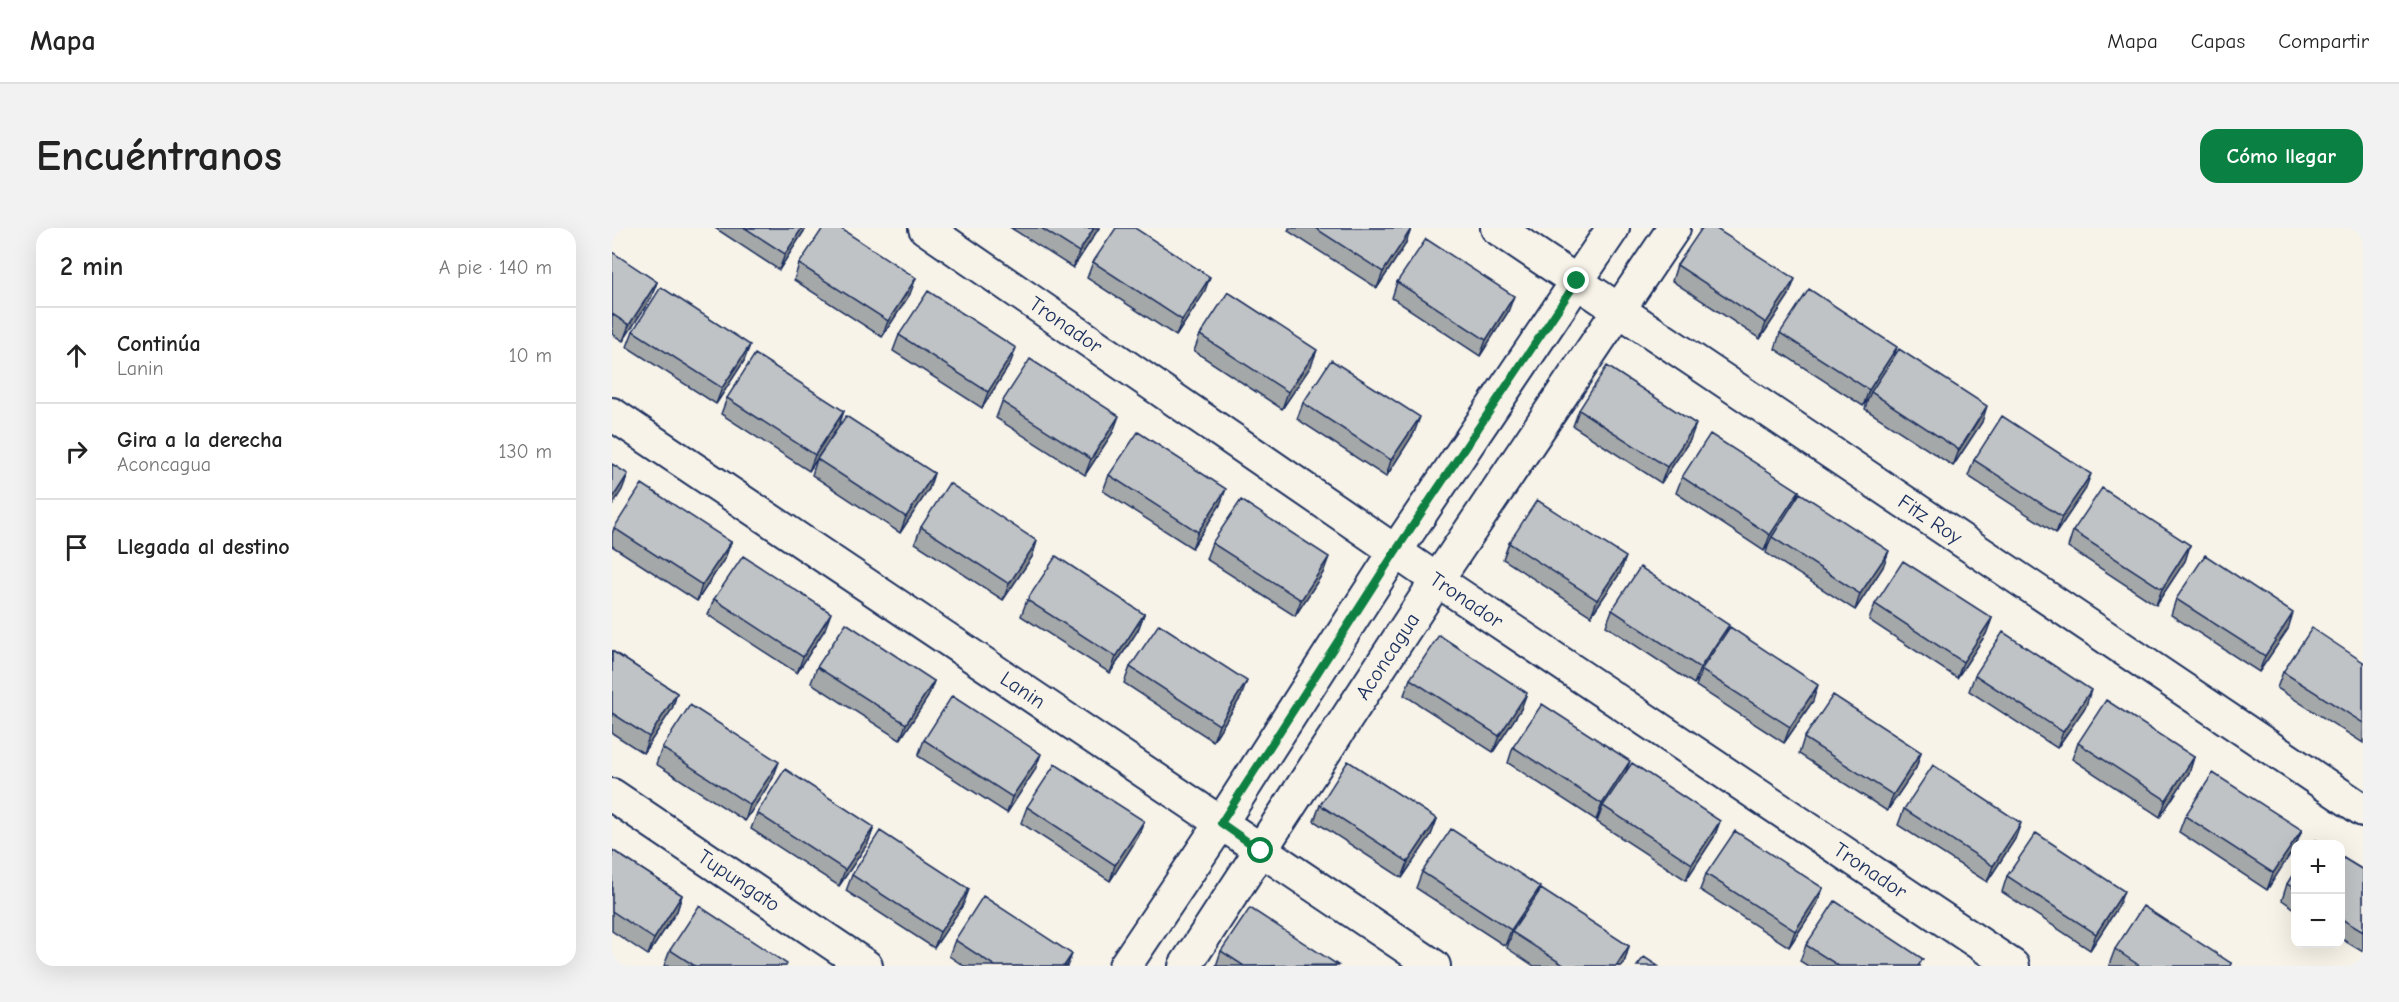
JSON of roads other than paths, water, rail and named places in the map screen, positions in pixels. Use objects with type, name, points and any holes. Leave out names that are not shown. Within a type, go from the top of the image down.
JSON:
[{"type":"street","name":"Tronador","points":[[925,228],[1395,552],[2013,966]]},
{"type":"street","name":"Fitz Roy","points":[[1497,228],[2363,810]]},
{"type":"street","points":[[1125,966],[1221,823],[1395,552],[1613,228]]},
{"type":"street","name":"Aconcagua","points":[[1185,966],[1437,580],[1674,228]]},
{"type":"street","name":"Lanin","points":[[612,414],[1434,966]]},
{"type":"street","name":"Tupungato","points":[[612,795],[866,966]]}]
